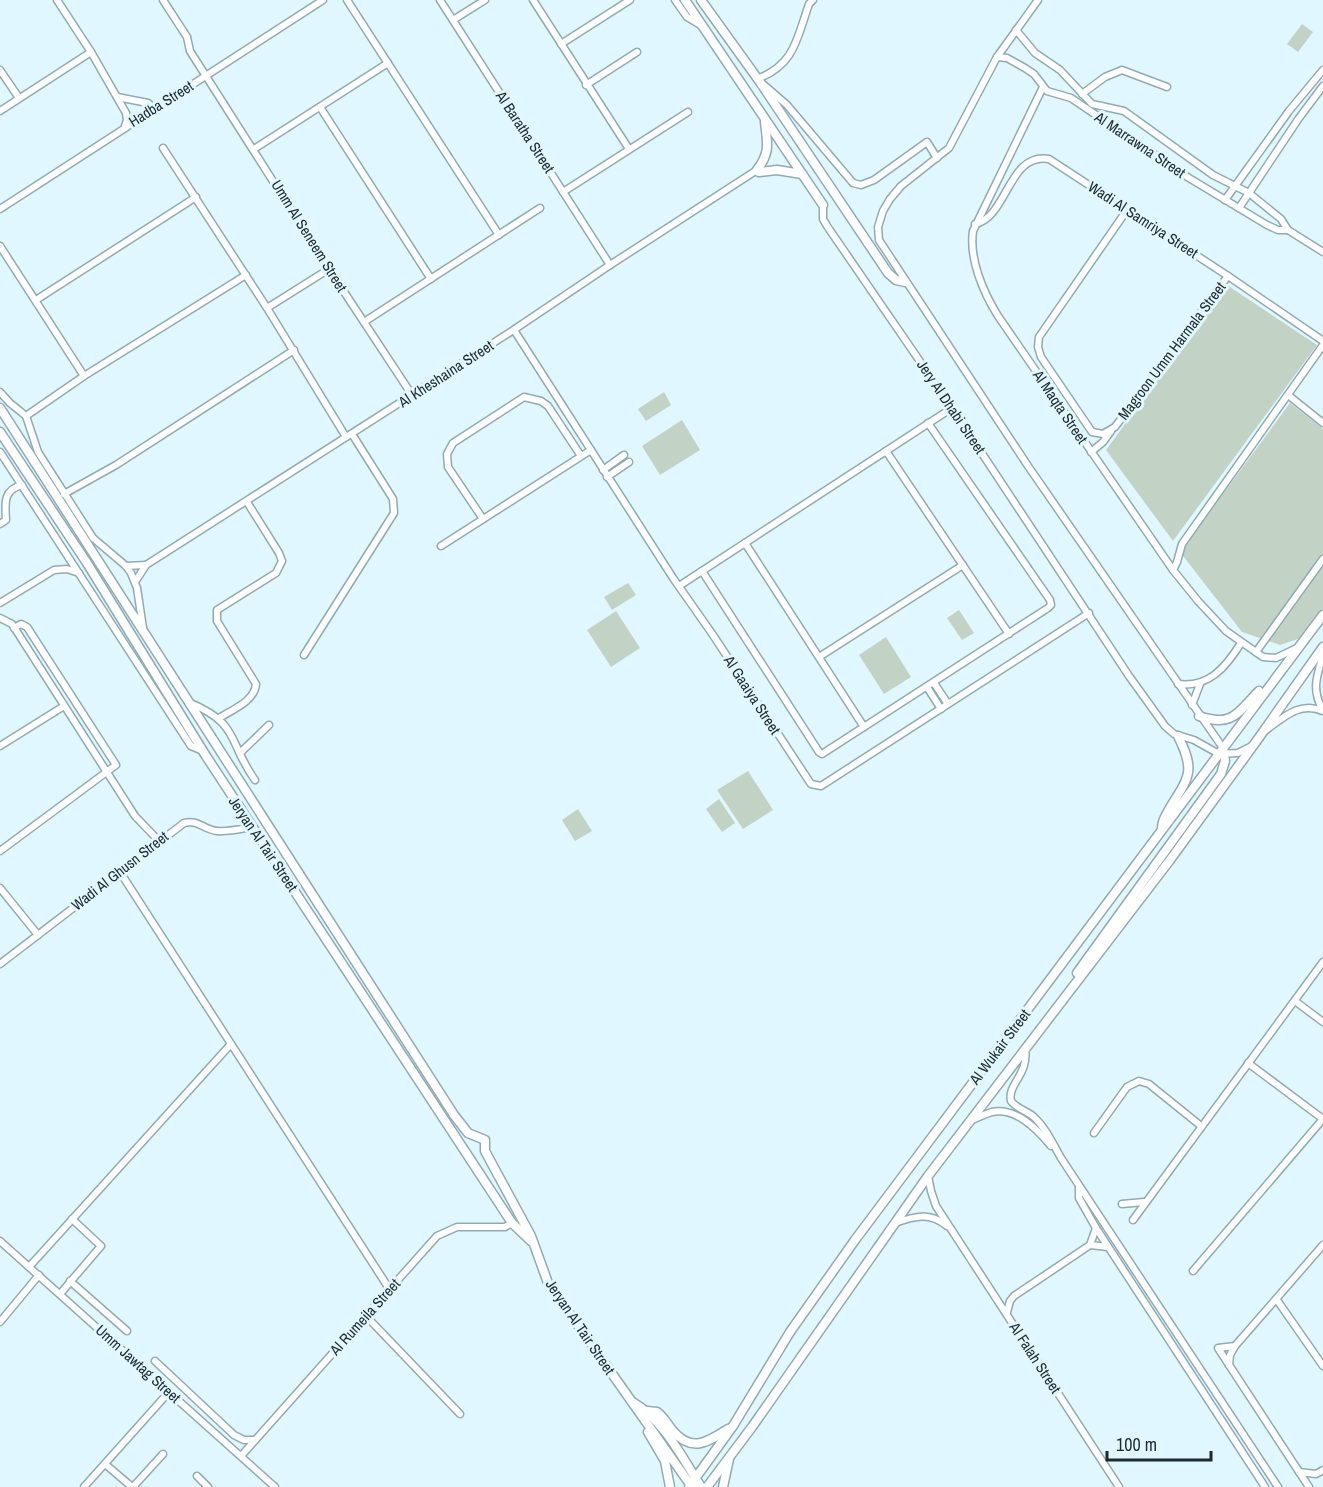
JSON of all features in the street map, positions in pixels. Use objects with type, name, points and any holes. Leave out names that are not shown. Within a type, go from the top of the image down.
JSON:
[{"type":"street","points":[[57,0],[91,52],[126,113],[125,127]]},
{"type":"street","name":"Umm Al Seneem Street","points":[[163,0],[187,37],[190,51],[412,395]]},
{"type":"street","name":"Hadba Street","points":[[0,208],[323,0]]},
{"type":"street","points":[[347,0],[499,235]]},
{"type":"street","name":"Al Baratha Street","points":[[440,0],[610,265]]},
{"type":"street","points":[[453,20],[485,0]]},
{"type":"street","points":[[533,0],[629,150]]},
{"type":"street","points":[[561,44],[630,0]]},
{"type":"street","points":[[675,0],[693,23],[702,26]]},
{"type":"street","name":"Jery Al Dhabi Street","points":[[685,0],[823,205],[823,219],[827,226],[1158,716],[1178,736],[1222,752]]},
{"type":"street","name":"Jery Al Dhabi Street","points":[[701,0],[759,80],[888,273],[896,280],[905,282]]},
{"type":"street","points":[[813,0],[809,4],[792,51],[777,69],[759,80],[787,105],[853,183],[861,185],[874,180],[927,142],[937,158],[953,142],[997,57],[1038,0]]},
{"type":"street","name":"Al Marrawna Street","points":[[1016,30],[1035,53],[1060,70],[1092,104],[1124,111],[1213,174],[1249,193],[1281,219],[1288,230],[1323,252]]},
{"type":"street","points":[[0,111],[91,52]]},
{"type":"street","points":[[586,85],[637,52]]},
{"type":"street","name":"Al Marrawna Street","points":[[997,57],[1007,58],[1024,68],[1037,77],[1043,87],[1051,93],[1064,94],[1071,98],[1189,178],[1267,225],[1278,230],[1288,230]]},
{"type":"street","points":[[254,149],[388,63]]},
{"type":"street","points":[[0,70],[19,98]]},
{"type":"street","points":[[1082,94],[1115,71],[1122,70],[1167,87]]},
{"type":"street","points":[[1225,200],[1289,111],[1323,70]]},
{"type":"street","points":[[1239,208],[1323,86]]},
{"type":"street","name":"Al Maqta Street","points":[[1043,87],[975,224],[972,238],[973,253],[985,293],[1173,570],[1209,613],[1241,643],[1266,658],[1273,659],[1298,648]]},
{"type":"street","points":[[117,98],[148,103],[155,109]]},
{"type":"street","points":[[320,107],[431,279]]},
{"type":"street","points":[[564,192],[688,112]]},
{"type":"street","points":[[126,113],[140,118]]},
{"type":"street","points":[[758,171],[767,150],[764,118]]},
{"type":"street","points":[[164,148],[318,389],[392,497],[395,505],[394,513],[304,655]]},
{"type":"street","name":"Jery Al Dhabi Street","points":[[937,158],[916,172],[895,192],[883,211],[878,227],[879,240],[1222,752]]},
{"type":"street","name":"Wadi Al Samriya Street","points":[[975,224],[992,215],[1021,170],[1034,160],[1044,158],[1053,160],[1323,340]]},
{"type":"street","points":[[758,171],[784,170],[802,174]]},
{"type":"street","name":"Al Kheshaina Street","points":[[135,582],[146,565],[758,171]]},
{"type":"street","points":[[36,300],[196,197]]},
{"type":"street","points":[[364,322],[540,208]]},
{"type":"street","name":"Magroon Umm Harmala Street","points":[[1126,210],[1039,337],[1039,352],[1089,429],[1100,434],[1113,429],[1228,276]]},
{"type":"street","points":[[0,246],[84,375]]},
{"type":"street","points":[[267,308],[329,269]]},
{"type":"street","points":[[0,392],[26,416],[84,375],[246,275]]},
{"type":"street","name":"Al Gaaiya Street","points":[[513,330],[811,784],[820,786],[1089,613]]},
{"type":"street","points":[[1173,570],[1182,544],[1323,345]]},
{"type":"street","points":[[64,494],[105,472],[294,350]]},
{"type":"street","points":[[1288,395],[1323,423]]},
{"type":"street","points":[[483,519],[448,467],[447,454],[453,443],[524,397],[542,401],[548,406],[581,456]]},
{"type":"street","name":"Jeryan Al Tair Street","points":[[0,408],[454,1114],[468,1133],[484,1140],[485,1151],[537,1249],[548,1283],[631,1401],[646,1415],[692,1485],[701,1487]]},
{"type":"street","points":[[680,586],[952,408]]},
{"type":"street","name":"Jeryan Al Tair Street","points":[[26,416],[35,447],[64,494],[93,538],[126,566],[135,582],[144,634]]},
{"type":"street","points":[[702,571],[819,752],[824,753],[1048,609],[1050,602],[928,423]]},
{"type":"street","points":[[1091,452],[1113,429]]},
{"type":"street","name":"Jeryan Al Tair Street","points":[[0,432],[87,563],[155,683],[203,751],[512,1223],[537,1249]]},
{"type":"street","points":[[441,546],[591,450]]},
{"type":"street","points":[[886,451],[1009,634]]},
{"type":"street","points":[[0,452],[79,573],[155,683]]},
{"type":"street","points":[[603,470],[624,455]]},
{"type":"street","points":[[608,477],[629,462]]},
{"type":"street","points":[[3,522],[8,492],[22,485]]},
{"type":"street","points":[[219,718],[252,695],[256,689],[255,680],[216,617],[219,607],[276,573],[282,561],[247,502]]},
{"type":"street","points":[[745,543],[864,727]]},
{"type":"street","points":[[60,568],[67,554]]},
{"type":"street","points":[[1256,652],[1323,559]]},
{"type":"street","name":"Al Kheshaina Street","points":[[126,566],[146,565]]},
{"type":"street","points":[[819,657],[963,565]]},
{"type":"street","points":[[0,603],[60,568],[79,573]]},
{"type":"street","name":"Al Wukair Street","points":[[692,1485],[733,1426],[790,1332],[855,1240],[1323,615]]},
{"type":"street","points":[[0,618],[10,622],[15,628],[135,816],[159,841]]},
{"type":"street","points":[[0,855],[3,850],[116,765],[25,625],[21,624],[15,628]]},
{"type":"street","points":[[26,644],[34,639]]},
{"type":"street","points":[[1178,684],[1200,684],[1219,671],[1241,643]]},
{"type":"street","name":"Al Wukair Street","points":[[707,1487],[928,1176],[1170,860],[1323,647]]},
{"type":"street","points":[[1323,655],[1315,686],[1323,711]]},
{"type":"street","points":[[51,684],[60,679]]},
{"type":"street","points":[[934,682],[948,704]]},
{"type":"street","points":[[1192,705],[1200,684]]},
{"type":"street","points":[[927,687],[941,708]]},
{"type":"street","points":[[1199,716],[1217,721],[1233,718],[1258,692],[1268,687]]},
{"type":"street","points":[[188,702],[219,718],[231,732],[255,780]]},
{"type":"street","points":[[1,743],[64,706]]},
{"type":"street","points":[[1071,987],[1088,955],[1221,774],[1225,761],[1222,752],[1238,753],[1297,709],[1312,707],[1323,711]]},
{"type":"street","points":[[240,753],[268,725]]},
{"type":"street","points":[[1162,830],[1163,821],[1188,774],[1189,758],[1178,736]]},
{"type":"street","name":"Wadi Al Ghusn Street","points":[[0,963],[187,822],[196,822],[210,830],[219,831],[252,827]]},
{"type":"street","points":[[120,872],[390,1290]]},
{"type":"street","points":[[1,890],[38,935]]},
{"type":"street","points":[[1133,1220],[1144,1202],[1323,963]]},
{"type":"street","points":[[1295,1002],[1323,1023]]},
{"type":"street","points":[[29,1267],[231,1044]]},
{"type":"street","points":[[1025,1048],[1024,1070],[1011,1090],[1010,1098],[1015,1106],[1039,1122],[1278,1487]]},
{"type":"street","points":[[1193,1271],[1323,1119],[1248,1064]]},
{"type":"street","points":[[1094,1133],[1127,1087],[1138,1081],[1149,1084],[1201,1126]]},
{"type":"street","points":[[969,1122],[995,1112],[1013,1114],[1037,1130],[1061,1158]]},
{"type":"street","points":[[463,1147],[477,1136]]},
{"type":"street","name":"Al Falah Street","points":[[928,1176],[933,1199],[951,1229],[1119,1487]]},
{"type":"street","points":[[1079,1185],[1079,1198],[1096,1228],[1265,1487]]},
{"type":"street","points":[[1122,1204],[1144,1202]]},
{"type":"street","points":[[512,1223],[518,1213]]},
{"type":"street","points":[[895,1224],[923,1216],[936,1218],[951,1229]]},
{"type":"street","points":[[60,1294],[101,1246],[72,1219]]},
{"type":"street","name":"Al Rumeila Street","points":[[241,1456],[441,1233],[457,1227],[505,1227],[512,1223]]},
{"type":"street","points":[[1007,1313],[1014,1296],[1089,1245],[1096,1228]]},
{"type":"street","name":"Umm Jawtag Street","points":[[0,1241],[275,1487]]},
{"type":"street","points":[[1089,1245],[1108,1247]]},
{"type":"street","points":[[1229,1365],[1234,1346],[1277,1300],[1323,1245]]},
{"type":"street","points":[[0,1322],[39,1275]]},
{"type":"street","points":[[70,1281],[127,1331]]},
{"type":"street","points":[[1134,1287],[1150,1293]]},
{"type":"street","points":[[1277,1300],[1323,1366]]},
{"type":"street","points":[[366,1316],[460,1414]]},
{"type":"street","points":[[1234,1346],[1218,1348],[1310,1487],[1316,1474],[1323,1470]]},
{"type":"street","points":[[154,1361],[234,1435],[244,1440],[255,1440]]},
{"type":"street","points":[[1201,1388],[1203,1374]]},
{"type":"street","points":[[84,1487],[170,1392]]},
{"type":"street","points":[[670,1487],[665,1461],[648,1432],[646,1415],[657,1412],[680,1437],[696,1444],[710,1440],[733,1426]]},
{"type":"street","points":[[105,1464],[132,1487],[163,1454]]},
{"type":"street","points":[[723,1487],[730,1456]]},
{"type":"street","points":[[1299,1472],[1316,1474]]},
{"type":"street","points":[[197,1476],[208,1487]]},
{"type":"green space","points":[[1302,24],[1313,32],[1298,52],[1287,44]]},
{"type":"green space","points":[[1227,285],[1317,345],[1173,541],[1106,450]]},
{"type":"green space","points":[[664,392],[671,405],[646,421],[638,409]]},
{"type":"green space","points":[[1290,403],[1323,429],[1323,608],[1304,637],[1280,645],[1242,632],[1180,552]]},
{"type":"green space","points":[[682,420],[700,450],[660,475],[642,446]]},
{"type":"green space","points":[[628,583],[636,595],[612,610],[604,597]]},
{"type":"green space","points":[[959,610],[974,633],[962,640],[947,618]]},
{"type":"green space","points":[[616,611],[640,648],[611,667],[587,630]]},
{"type":"green space","points":[[886,637],[911,677],[884,694],[859,655]]},
{"type":"green space","points":[[748,771],[773,810],[743,829],[717,790]]},
{"type":"green space","points":[[719,799],[735,823],[722,832],[706,809]]},
{"type":"green space","points":[[578,809],[592,831],[575,841],[562,820]]}]
